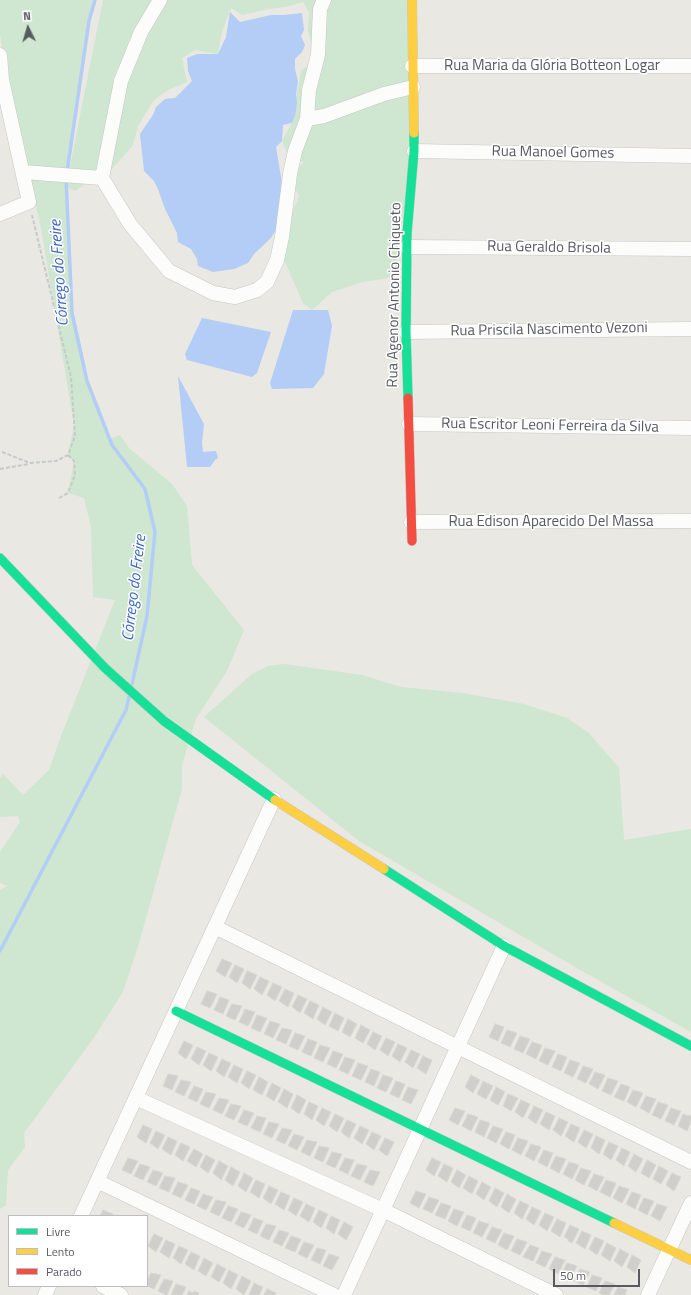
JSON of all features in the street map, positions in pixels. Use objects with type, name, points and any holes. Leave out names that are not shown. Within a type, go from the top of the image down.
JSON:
[{"type":"street","points":[[160,0],[141,32],[121,81],[102,178],[130,224],[168,271],[214,293],[236,297],[257,290],[267,282],[277,260],[282,237],[290,174],[295,151],[307,119],[310,90],[318,55],[320,9],[324,0]]},
{"type":"street","name":"Rua Agenor Antonio Chiqueto","points":[[412,0],[414,151],[407,233],[406,332],[412,542]]},
{"type":"street","points":[[0,55],[2,80],[29,202],[0,214]]},
{"type":"street","name":"Rua Maria da Glória Botteon Logar","points":[[412,66],[691,66]]},
{"type":"street","points":[[307,119],[324,116],[384,94],[413,87]]},
{"type":"street","name":"Rua Manoel Gomes","points":[[414,151],[691,156]]},
{"type":"street","points":[[23,172],[102,178]]},
{"type":"street","name":"Rua Geraldo Brisola","points":[[407,247],[691,249]]},
{"type":"street","name":"Rua Priscila Nascimento Vezoni","points":[[406,332],[691,329]]},
{"type":"street","name":"Rua Escritor Leoni Ferreira da Silva","points":[[409,424],[691,428]]},
{"type":"street","name":"Rua Edison Aparecido Del Massa","points":[[412,522],[691,521]]},
{"type":"street","points":[[0,558],[105,668],[164,721],[274,798],[504,946],[691,1046]]},
{"type":"street","points":[[81,1215],[274,798]]},
{"type":"street","points":[[215,927],[691,1162]]},
{"type":"street","points":[[344,1295],[504,946]]},
{"type":"street","points":[[176,1011],[691,1260]]},
{"type":"street","points":[[136,1098],[383,1210],[556,1295]]},
{"type":"street","points":[[97,1181],[334,1295]]},
{"type":"street","points":[[648,1295],[691,1203]]},
{"type":"street","points":[[105,1287],[121,1295]]},
{"type":"path","points":[[0,469],[30,463],[56,461],[68,455],[75,436],[71,377],[29,202]]},
{"type":"path","points":[[2,452],[30,463]]},
{"type":"path","points":[[59,498],[68,493],[75,475],[74,461],[68,455]]},
{"type":"green space","points":[[0,0],[95,0],[89,21],[68,176],[103,0],[409,0],[412,152],[395,275],[382,279],[362,282],[332,292],[312,310],[303,303],[276,241],[297,202],[299,195],[292,185],[295,171],[304,162],[289,157],[282,141],[292,123],[301,70],[308,66],[312,60],[312,46],[308,31],[309,12],[303,2],[242,15],[231,8],[222,32],[218,54],[195,50],[182,58],[187,82],[168,90],[154,100],[138,126],[133,145],[112,169],[97,175],[75,191],[66,187],[72,313],[87,381],[110,439],[120,435],[129,448],[172,484],[187,506],[192,565],[244,630],[228,669],[196,719],[182,765],[182,789],[139,943],[123,992],[93,1039],[24,1133],[25,1147],[8,1170],[6,1205],[0,1209],[0,890],[7,886],[0,883],[0,852],[20,822],[18,816],[0,817],[0,779],[3,774],[23,795],[49,770],[115,600],[93,597],[91,527],[84,498],[68,493],[74,461],[68,455],[74,425],[41,228],[7,81],[0,34]]},
{"type":"green space","points":[[284,664],[362,675],[401,687],[462,693],[524,704],[567,718],[589,733],[619,768],[624,840],[691,829],[691,1032],[575,967],[359,841],[204,717],[252,674],[268,666]]},
{"type":"water","points":[[230,12],[240,22],[271,15],[302,13],[304,30],[301,36],[305,45],[302,52],[295,59],[295,69],[298,81],[295,116],[292,123],[283,125],[282,141],[276,147],[283,189],[284,219],[270,239],[254,254],[248,263],[234,269],[213,272],[198,266],[197,259],[191,249],[178,242],[177,233],[165,209],[158,189],[154,181],[144,171],[140,134],[153,115],[156,107],[165,99],[175,98],[192,81],[188,71],[187,58],[197,54],[218,54],[226,37]]},
{"type":"water","points":[[293,310],[328,310],[332,326],[324,374],[313,388],[272,389],[270,383]]},
{"type":"water","points":[[202,318],[271,332],[257,373],[252,377],[187,360],[185,354]]},
{"type":"water","points":[[178,376],[204,424],[202,443],[203,452],[216,451],[218,458],[210,467],[187,467]]},
{"type":"building","points":[[222,959],[232,963],[225,977],[216,971]]},
{"type":"building","points":[[235,965],[244,969],[237,983],[229,977]]},
{"type":"building","points":[[247,971],[257,975],[250,989],[242,983]]},
{"type":"building","points":[[260,977],[269,981],[262,995],[254,989]]},
{"type":"building","points":[[273,983],[282,987],[275,1001],[267,995]]},
{"type":"building","points":[[285,989],[294,993],[288,1007],[279,1001]]},
{"type":"building","points":[[207,991],[217,994],[210,1008],[201,1004]]},
{"type":"building","points":[[298,995],[307,999],[300,1013],[292,1007]]},
{"type":"building","points":[[220,997],[229,1000],[223,1014],[214,1010]]},
{"type":"building","points":[[310,1001],[319,1005],[313,1019],[304,1013]]},
{"type":"building","points":[[232,1004],[242,1006],[235,1020],[226,1016]]},
{"type":"building","points":[[323,1007],[332,1012],[325,1025],[317,1019]]},
{"type":"building","points":[[245,1009],[255,1012],[248,1026],[239,1022]]},
{"type":"building","points":[[335,1013],[344,1018],[338,1031],[329,1026]]},
{"type":"building","points":[[257,1015],[267,1018],[260,1032],[251,1028]]},
{"type":"building","points":[[348,1019],[357,1024],[350,1037],[342,1032]]},
{"type":"building","points":[[270,1021],[280,1024],[273,1038],[264,1034]]},
{"type":"building","points":[[495,1024],[504,1027],[498,1041],[489,1037]]},
{"type":"building","points":[[361,1025],[370,1030],[363,1043],[355,1038]]},
{"type":"building","points":[[282,1028],[292,1030],[286,1044],[276,1040]]},
{"type":"building","points":[[507,1030],[517,1033],[510,1047],[501,1043]]},
{"type":"building","points":[[373,1032],[382,1036],[375,1050],[367,1044]]},
{"type":"building","points":[[295,1033],[305,1036],[298,1050],[289,1046]]},
{"type":"building","points":[[520,1036],[530,1039],[523,1053],[514,1049]]},
{"type":"building","points":[[386,1038],[395,1042],[388,1056],[380,1050]]},
{"type":"building","points":[[308,1039],[317,1042],[311,1056],[302,1052]]},
{"type":"building","points":[[184,1041],[193,1045],[186,1059],[178,1053]]},
{"type":"building","points":[[532,1042],[542,1045],[536,1059],[526,1054]]},
{"type":"building","points":[[398,1044],[407,1048],[400,1062],[392,1056]]},
{"type":"building","points":[[320,1045],[330,1048],[323,1062],[314,1058]]},
{"type":"building","points":[[197,1047],[206,1051],[199,1065],[191,1059]]},
{"type":"building","points":[[545,1048],[555,1051],[548,1065],[539,1061]]},
{"type":"building","points":[[411,1050],[420,1054],[413,1068],[405,1062]]},
{"type":"building","points":[[333,1051],[343,1054],[336,1068],[327,1064]]},
{"type":"building","points":[[209,1053],[218,1057],[211,1071],[203,1065]]},
{"type":"building","points":[[558,1054],[567,1057],[561,1071],[552,1067]]},
{"type":"building","points":[[423,1056],[432,1060],[426,1074],[417,1068]]},
{"type":"building","points":[[345,1057],[355,1060],[348,1074],[339,1070]]},
{"type":"building","points":[[222,1059],[231,1063],[224,1077],[216,1071]]},
{"type":"building","points":[[570,1060],[580,1063],[573,1077],[564,1073]]},
{"type":"building","points":[[358,1063],[368,1066],[361,1080],[352,1076]]},
{"type":"building","points":[[234,1065],[243,1069],[237,1083],[228,1077]]},
{"type":"building","points":[[583,1066],[593,1069],[586,1083],[577,1079]]},
{"type":"building","points":[[371,1069],[380,1072],[374,1086],[365,1082]]},
{"type":"building","points":[[247,1071],[256,1075],[249,1089],[241,1083]]},
{"type":"building","points":[[595,1072],[605,1075],[598,1089],[589,1084]]},
{"type":"building","points":[[168,1074],[178,1076],[172,1090],[163,1086]]},
{"type":"building","points":[[383,1075],[393,1078],[386,1092],[377,1088]]},
{"type":"building","points":[[471,1075],[480,1080],[473,1093],[465,1087]]},
{"type":"building","points":[[259,1077],[268,1082],[262,1095],[253,1090]]},
{"type":"building","points":[[608,1078],[618,1081],[611,1095],[602,1091]]},
{"type":"building","points":[[181,1080],[191,1082],[184,1096],[175,1092]]},
{"type":"building","points":[[396,1081],[405,1084],[399,1098],[390,1094]]},
{"type":"building","points":[[483,1081],[493,1086],[486,1099],[477,1094]]},
{"type":"building","points":[[272,1083],[281,1088],[274,1101],[266,1096]]},
{"type":"building","points":[[621,1084],[630,1087],[624,1101],[614,1097]]},
{"type":"building","points":[[194,1086],[203,1089],[197,1102],[188,1098]]},
{"type":"building","points":[[408,1087],[418,1090],[411,1104],[402,1100]]},
{"type":"building","points":[[496,1087],[505,1092],[498,1105],[490,1100]]},
{"type":"building","points":[[284,1089],[293,1094],[287,1108],[278,1102]]},
{"type":"building","points":[[633,1090],[643,1093],[636,1107],[627,1102]]},
{"type":"building","points":[[206,1092],[216,1094],[209,1108],[200,1104]]},
{"type":"building","points":[[508,1094],[518,1098],[511,1111],[503,1106]]},
{"type":"building","points":[[297,1095],[306,1100],[299,1114],[291,1108]]},
{"type":"building","points":[[646,1096],[656,1099],[649,1113],[640,1108]]},
{"type":"building","points":[[219,1098],[229,1100],[222,1114],[213,1110]]},
{"type":"building","points":[[521,1100],[530,1104],[523,1118],[515,1112]]},
{"type":"building","points":[[309,1102],[318,1106],[312,1120],[304,1114]]},
{"type":"building","points":[[658,1102],[668,1105],[661,1119],[652,1115]]},
{"type":"building","points":[[231,1104],[241,1106],[234,1120],[225,1116]]},
{"type":"building","points":[[534,1106],[543,1110],[536,1124],[528,1118]]},
{"type":"building","points":[[322,1108],[331,1112],[324,1126],[316,1120]]},
{"type":"building","points":[[455,1108],[465,1111],[458,1125],[449,1120]]},
{"type":"building","points":[[671,1108],[681,1111],[674,1125],[665,1121]]},
{"type":"building","points":[[244,1110],[254,1113],[247,1126],[238,1122]]},
{"type":"building","points":[[546,1112],[555,1116],[549,1130],[540,1124]]},
{"type":"building","points":[[335,1114],[344,1118],[337,1132],[329,1126]]},
{"type":"building","points":[[468,1114],[478,1117],[471,1131],[462,1126]]},
{"type":"building","points":[[683,1114],[691,1116],[691,1122],[687,1131],[678,1126]]},
{"type":"building","points":[[257,1116],[266,1118],[260,1132],[251,1128]]},
{"type":"building","points":[[559,1118],[568,1122],[561,1136],[553,1130]]},
{"type":"building","points":[[347,1120],[356,1124],[349,1138],[341,1132]]},
{"type":"building","points":[[480,1120],[490,1123],[484,1137],[475,1132]]},
{"type":"building","points":[[269,1122],[279,1124],[272,1138],[263,1134]]},
{"type":"building","points":[[571,1124],[580,1128],[574,1142],[565,1136]]},
{"type":"building","points":[[143,1125],[152,1129],[146,1143],[137,1137]]},
{"type":"building","points":[[360,1126],[369,1130],[362,1144],[354,1138]]},
{"type":"building","points":[[493,1126],[503,1129],[496,1143],[487,1138]]},
{"type":"building","points":[[282,1128],[292,1130],[285,1144],[276,1140]]},
{"type":"building","points":[[584,1130],[593,1134],[586,1148],[578,1142]]},
{"type":"building","points":[[156,1131],[165,1135],[158,1149],[150,1143]]},
{"type":"building","points":[[372,1132],[381,1136],[374,1150],[366,1144]]},
{"type":"building","points":[[506,1132],[515,1135],[509,1149],[500,1144]]},
{"type":"building","points":[[294,1134],[304,1137],[297,1150],[288,1146]]},
{"type":"building","points":[[596,1136],[605,1140],[599,1154],[591,1148]]},
{"type":"building","points":[[168,1137],[177,1141],[171,1155],[162,1149]]},
{"type":"building","points":[[385,1138],[394,1142],[387,1156],[379,1150]]},
{"type":"building","points":[[518,1138],[528,1141],[521,1155],[512,1150]]},
{"type":"building","points":[[307,1140],[317,1142],[310,1156],[301,1152]]},
{"type":"building","points":[[609,1142],[618,1146],[611,1160],[603,1154]]},
{"type":"building","points":[[181,1143],[190,1147],[183,1161],[175,1155]]},
{"type":"building","points":[[531,1144],[541,1147],[534,1161],[525,1156]]},
{"type":"building","points":[[319,1146],[329,1148],[323,1162],[314,1158]]},
{"type":"building","points":[[622,1148],[630,1152],[624,1166],[616,1160]]},
{"type":"building","points":[[194,1149],[203,1154],[196,1167],[187,1161]]},
{"type":"building","points":[[544,1150],[553,1153],[547,1167],[538,1162]]},
{"type":"building","points":[[332,1152],[342,1154],[335,1168],[326,1164]]},
{"type":"building","points":[[634,1154],[643,1159],[636,1172],[628,1166]]},
{"type":"building","points":[[206,1155],[215,1160],[208,1173],[200,1167]]},
{"type":"building","points":[[556,1156],[566,1159],[559,1173],[550,1168]]},
{"type":"building","points":[[128,1158],[138,1161],[131,1174],[122,1170]]},
{"type":"building","points":[[345,1158],[354,1160],[348,1174],[339,1170]]},
{"type":"building","points":[[432,1158],[441,1162],[434,1176],[426,1170]]},
{"type":"building","points":[[647,1160],[656,1165],[649,1178],[641,1173]]},
{"type":"building","points":[[219,1161],[228,1166],[221,1180],[213,1173]]},
{"type":"building","points":[[569,1162],[579,1165],[572,1179],[563,1174]]},
{"type":"building","points":[[140,1164],[150,1167],[143,1180],[134,1176]]},
{"type":"building","points":[[357,1164],[367,1166],[360,1180],[351,1176]]},
{"type":"building","points":[[444,1164],[453,1168],[447,1182],[438,1176]]},
{"type":"building","points":[[659,1166],[668,1171],[661,1184],[653,1179]]},
{"type":"building","points":[[231,1167],[240,1172],[233,1186],[225,1180]]},
{"type":"building","points":[[581,1168],[591,1171],[584,1185],[575,1180]]},
{"type":"building","points":[[153,1170],[163,1173],[156,1186],[147,1182]]},
{"type":"building","points":[[370,1170],[380,1172],[373,1186],[364,1182]]},
{"type":"building","points":[[457,1170],[466,1175],[459,1188],[451,1182]]},
{"type":"building","points":[[244,1173],[253,1178],[246,1192],[238,1186]]},
{"type":"building","points":[[672,1173],[681,1177],[674,1191],[666,1185]]},
{"type":"building","points":[[594,1174],[604,1177],[597,1191],[588,1186]]},
{"type":"building","points":[[165,1176],[175,1178],[169,1192],[159,1188]]},
{"type":"building","points":[[469,1176],[478,1181],[472,1194],[463,1188]]},
{"type":"building","points":[[256,1180],[265,1184],[259,1198],[250,1192]]},
{"type":"building","points":[[606,1180],[616,1183],[610,1197],[600,1192]]},
{"type":"building","points":[[178,1182],[188,1185],[181,1198],[172,1194]]},
{"type":"building","points":[[482,1182],[491,1187],[484,1200],[476,1194]]},
{"type":"building","points":[[269,1186],[278,1190],[271,1204],[263,1198]]},
{"type":"building","points":[[619,1186],[629,1189],[622,1203],[613,1198]]},
{"type":"building","points":[[191,1188],[200,1191],[194,1204],[185,1200]]},
{"type":"building","points":[[495,1188],[504,1193],[497,1207],[489,1201]]},
{"type":"building","points":[[416,1191],[426,1194],[419,1208],[410,1203]]},
{"type":"building","points":[[281,1192],[290,1196],[284,1210],[275,1204]]},
{"type":"building","points":[[632,1192],[641,1195],[635,1209],[626,1204]]},
{"type":"building","points":[[203,1194],[213,1197],[206,1210],[197,1206]]},
{"type":"building","points":[[507,1194],[516,1199],[509,1213],[501,1207]]},
{"type":"building","points":[[429,1197],[439,1200],[432,1213],[423,1209]]},
{"type":"building","points":[[294,1198],[303,1202],[296,1216],[288,1210]]},
{"type":"building","points":[[644,1198],[654,1201],[647,1215],[638,1210]]},
{"type":"building","points":[[216,1200],[226,1202],[219,1216],[210,1212]]},
{"type":"building","points":[[520,1201],[529,1205],[522,1219],[514,1213]]},
{"type":"building","points":[[441,1203],[451,1206],[445,1219],[435,1215]]},
{"type":"building","points":[[306,1204],[315,1208],[309,1222],[300,1216]]},
{"type":"building","points":[[657,1204],[667,1207],[660,1221],[651,1216]]},
{"type":"building","points":[[228,1206],[238,1209],[231,1222],[222,1218]]},
{"type":"building","points":[[532,1207],[541,1211],[534,1225],[526,1219]]},
{"type":"building","points":[[454,1209],[464,1212],[457,1226],[448,1221]]},
{"type":"building","points":[[103,1210],[113,1214],[112,1215],[100,1215]]},
{"type":"building","points":[[319,1210],[328,1214],[321,1228],[313,1222]]},
{"type":"building","points":[[241,1212],[251,1215],[244,1228],[235,1224]]},
{"type":"building","points":[[545,1213],[554,1217],[547,1231],[539,1225]]},
{"type":"building","points":[[467,1215],[476,1218],[470,1231],[461,1227]]},
{"type":"building","points":[[331,1216],[340,1220],[334,1234],[326,1228]]},
{"type":"building","points":[[254,1218],[263,1221],[257,1234],[248,1230]]},
{"type":"building","points":[[557,1219],[566,1223],[560,1237],[551,1231]]},
{"type":"building","points":[[479,1221],[489,1224],[482,1237],[473,1233]]},
{"type":"building","points":[[344,1222],[353,1227],[346,1240],[338,1234]]},
{"type":"building","points":[[266,1224],[276,1226],[269,1240],[260,1236]]},
{"type":"building","points":[[570,1225],[579,1229],[572,1243],[564,1237]]},
{"type":"building","points":[[492,1227],[502,1230],[495,1243],[486,1239]]},
{"type":"building","points":[[279,1230],[289,1233],[282,1246],[273,1242]]},
{"type":"building","points":[[582,1231],[591,1235],[585,1249],[576,1243]]},
{"type":"building","points":[[504,1233],[514,1236],[507,1250],[498,1245]]},
{"type":"building","points":[[154,1234],[163,1238],[156,1252],[148,1246]]},
{"type":"building","points":[[291,1236],[301,1239],[295,1252],[285,1248]]},
{"type":"building","points":[[595,1237],[604,1241],[597,1255],[589,1249]]},
{"type":"building","points":[[517,1239],[527,1242],[520,1255],[511,1251]]},
{"type":"building","points":[[166,1240],[175,1244],[169,1258],[160,1252]]},
{"type":"building","points":[[304,1242],[314,1245],[307,1258],[298,1254]]},
{"type":"building","points":[[607,1243],[616,1248],[610,1261],[601,1255]]},
{"type":"building","points":[[530,1245],[539,1248],[533,1261],[523,1257]]},
{"type":"building","points":[[179,1246],[188,1250],[181,1264],[173,1258]]},
{"type":"building","points":[[317,1248],[326,1250],[320,1264],[311,1260]]},
{"type":"building","points":[[620,1249],[629,1254],[622,1267],[614,1261]]},
{"type":"building","points":[[542,1251],[552,1254],[545,1267],[536,1263]]},
{"type":"building","points":[[191,1252],[200,1256],[194,1270],[185,1264]]},
{"type":"building","points":[[329,1254],[339,1257],[332,1270],[323,1266]]},
{"type":"building","points":[[632,1255],[641,1260],[635,1273],[627,1267]]},
{"type":"building","points":[[555,1257],[565,1260],[558,1274],[549,1269]]},
{"type":"building","points":[[204,1258],[213,1263],[206,1276],[198,1271]]},
{"type":"building","points":[[567,1263],[577,1266],[570,1279],[561,1275]]},
{"type":"building","points":[[217,1264],[226,1269],[219,1282],[211,1277]]},
{"type":"building","points":[[580,1269],[590,1272],[583,1285],[574,1281]]},
{"type":"building","points":[[229,1270],[238,1275],[231,1289],[223,1283]]},
{"type":"building","points":[[151,1273],[161,1275],[154,1289],[148,1286],[148,1279]]},
{"type":"building","points":[[592,1275],[602,1278],[596,1291],[587,1287]]},
{"type":"building","points":[[242,1276],[251,1281],[244,1295],[236,1289]]},
{"type":"building","points":[[164,1279],[173,1281],[167,1295],[158,1291]]},
{"type":"building","points":[[605,1281],[615,1284],[609,1295],[599,1293]]},
{"type":"building","points":[[254,1283],[263,1287],[259,1295],[249,1295]]},
{"type":"building","points":[[176,1284],[186,1287],[182,1295],[171,1295]]},
{"type":"building","points":[[618,1287],[627,1290],[625,1295],[614,1295]]},
{"type":"building","points":[[267,1289],[276,1293],[275,1295],[264,1295]]},
{"type":"building","points":[[189,1291],[199,1293],[198,1295],[187,1295]]},
{"type":"waterway","name":"Córrego do Freire","points":[[67,172],[89,21],[95,0]]},
{"type":"waterway","name":"Córrego do Freire","points":[[66,178],[72,313],[87,381],[112,445],[145,489],[155,532],[147,616],[132,684]]},
{"type":"waterway","name":"Córrego do Freire","points":[[0,951],[126,710],[129,697]]},
{"type":"traffic: fast","points":[[408,398],[406,332],[407,233],[414,151],[414,133]]},
{"type":"traffic: fast","points":[[0,558],[105,668],[164,721],[275,800]]},
{"type":"traffic: fast","points":[[384,869],[504,946],[691,1046]]},
{"type":"traffic: fast","points":[[176,1011],[614,1223]]},
{"type":"traffic: slow","points":[[412,0],[414,133]]},
{"type":"traffic: slow","points":[[275,800],[384,869]]},
{"type":"traffic: slow","points":[[614,1223],[691,1260]]},
{"type":"traffic: jam","points":[[408,398],[412,541]]}]
